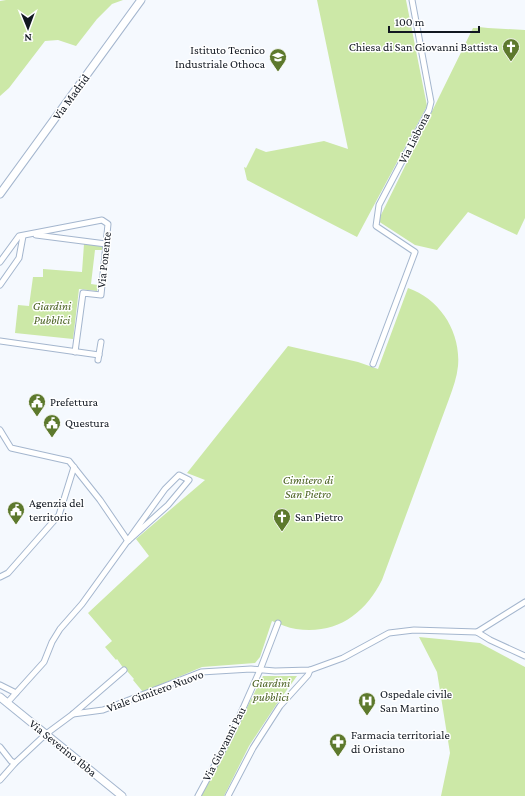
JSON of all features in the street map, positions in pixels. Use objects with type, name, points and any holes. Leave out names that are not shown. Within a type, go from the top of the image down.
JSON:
[{"type":"street","name":"Via Madrid","points":[[0,194],[141,0]]},
{"type":"street","name":"Via Lisbona","points":[[372,364],[415,252],[376,226],[379,205],[429,110],[431,102],[412,0]]},
{"type":"street","name":"Via Ponente","points":[[0,262],[19,236],[102,220],[108,224],[101,295],[83,293],[75,352]]},
{"type":"street","points":[[31,234],[106,244]]},
{"type":"street","points":[[0,285],[19,258],[23,236]]},
{"type":"street","points":[[0,341],[75,352],[98,357],[101,342]]},
{"type":"street","points":[[0,430],[11,448],[70,461],[100,500],[128,541]]},
{"type":"street","points":[[0,577],[8,573],[59,515],[74,467]]},
{"type":"street","points":[[3,700],[16,693],[44,662],[52,642],[60,629],[82,604],[109,564],[128,541],[164,489],[179,475],[189,480],[168,505],[128,541]]},
{"type":"street","points":[[525,602],[477,632],[490,640],[525,656]]},
{"type":"street","points":[[260,670],[278,623]]},
{"type":"street","name":"Viale Cimitero Nuovo","points":[[73,714],[103,710],[201,672],[251,669],[275,671],[310,670],[343,658],[389,633],[414,630],[477,632]]},
{"type":"street","name":"Viale Cimitero Nuovo","points":[[0,780],[15,763],[46,734],[73,714],[124,670]]},
{"type":"street","name":"Via Giovanni Pau","points":[[198,796],[232,733],[260,670]]},
{"type":"street","points":[[228,796],[253,748],[280,706],[308,675],[310,670]]},
{"type":"street","points":[[0,685],[16,693]]},
{"type":"street","name":"Via Severino Ibba","points":[[3,700],[122,796]]},
{"type":"street","points":[[0,747],[10,761],[15,763]]},
{"type":"green space","points":[[123,0],[112,4],[97,19],[76,46],[58,40],[45,41],[9,88],[0,96],[0,1]]},
{"type":"green space","points":[[317,0],[406,0],[427,106],[357,237],[247,180],[244,167],[246,168],[256,148],[266,152],[324,141],[348,149]]},
{"type":"green space","points":[[479,27],[525,30],[525,218],[517,235],[468,212],[437,250],[415,245],[378,221],[473,28]]},
{"type":"green space","name":"Giardini Pubblici","points":[[84,244],[102,245],[102,250],[95,250],[91,284],[98,285],[97,291],[79,289],[73,339],[15,333],[18,305],[29,306],[33,277],[43,277],[43,269],[82,272]]},
{"type":"green space","name":"Cimitero di San Pietro","points":[[408,288],[430,300],[446,318],[456,341],[458,366],[456,378],[449,399],[382,580],[375,592],[367,603],[348,620],[324,629],[296,629],[272,621],[260,657],[255,663],[202,667],[143,692],[133,680],[134,679],[127,671],[126,672],[117,659],[116,660],[105,647],[112,641],[88,613],[149,556],[136,539],[205,480],[187,473],[288,346],[358,362],[378,369]]},
{"type":"green space","points":[[419,637],[480,643],[525,667],[525,796],[441,796],[450,753],[437,672]]},
{"type":"green space","name":"Giardini pubblici","points":[[263,676],[297,676],[249,746],[224,796],[200,796],[216,768]]},
{"type":"place","name":"Chiesa di San Giovanni Battista","points":[[511,62]]},
{"type":"place","name":"Istituto Tecnico Industriale Othoca","points":[[278,72]]},
{"type":"place","name":"Prefettura","points":[[37,417]]},
{"type":"place","name":"Questura","points":[[52,438]]},
{"type":"place","name":"Agenzia del territorio","points":[[16,525]]},
{"type":"place","name":"San Pietro","points":[[282,532]]},
{"type":"place","name":"Ospedale civile San Martino","points":[[367,716]]},
{"type":"place","name":"Farmacia territoriale di Oristano","points":[[338,757]]}]
